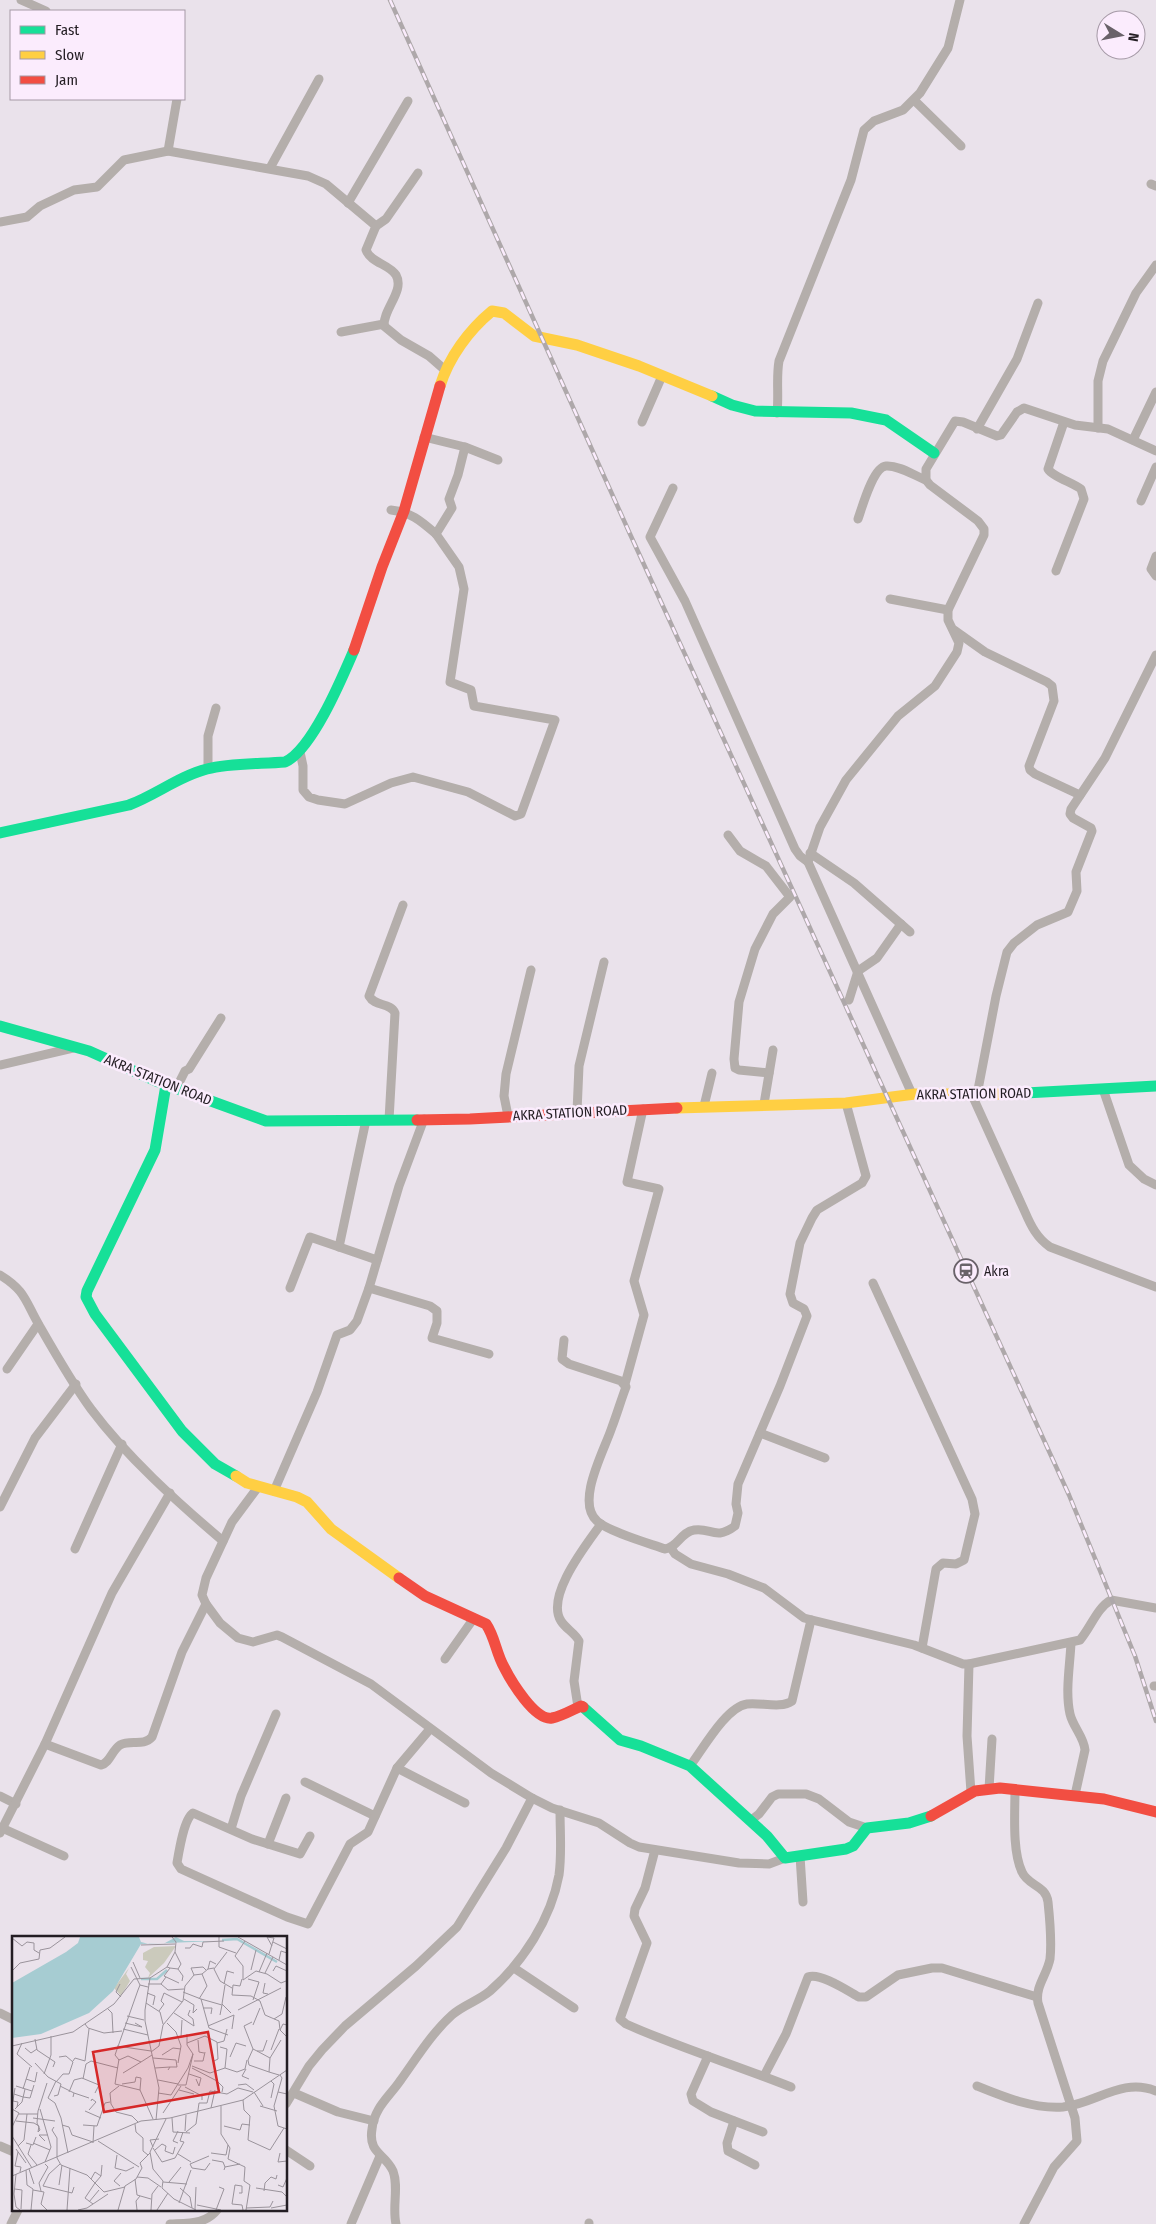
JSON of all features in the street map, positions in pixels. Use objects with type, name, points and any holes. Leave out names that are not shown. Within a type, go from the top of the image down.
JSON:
[{"type":"street","points":[[21,0],[44,10]]},
{"type":"street","points":[[777,413],[779,391],[777,373],[779,361],[851,180],[864,130],[874,121],[903,110],[914,100],[948,48],[960,0]]},
{"type":"street","points":[[270,168],[320,79]]},
{"type":"street","points":[[168,151],[177,100]]},
{"type":"street","points":[[914,100],[960,146]]},
{"type":"street","points":[[348,203],[408,101]]},
{"type":"street","points":[[0,222],[27,217],[40,206],[74,190],[96,187],[124,160],[168,151],[270,168],[317,179],[326,184],[376,226]]},
{"type":"street","points":[[384,324],[398,288],[398,281],[394,272],[368,255],[366,250],[376,226],[386,219],[418,172]]},
{"type":"street","points":[[1098,428],[1098,381],[1100,367],[1136,294],[1156,265]]},
{"type":"street","points":[[978,429],[1016,359],[1038,303]]},
{"type":"street","points":[[0,833],[129,805],[145,799],[183,778],[208,769],[285,762],[300,752],[316,728],[344,674],[404,511],[445,370],[463,342],[486,314],[497,311],[504,313],[534,336],[578,345],[662,376],[732,405],[755,411],[851,414],[886,420],[934,453]]},
{"type":"street","points":[[341,332],[371,324],[384,324]]},
{"type":"street","points":[[384,324],[386,328],[401,340],[429,356],[445,370]]},
{"type":"street","points":[[642,422],[662,376]]},
{"type":"street","points":[[1133,440],[1156,392]]},
{"type":"street","points":[[926,480],[926,469],[955,421],[963,422],[991,436],[1001,435],[1017,412],[1024,408],[1064,422],[1108,429],[1156,451]]},
{"type":"street","points":[[1056,571],[1084,499],[1081,489],[1070,481],[1052,474],[1048,469],[1064,422]]},
{"type":"street","points":[[424,437],[465,447],[498,460]]},
{"type":"street","points":[[436,534],[452,508],[450,499],[465,447]]},
{"type":"street","points":[[858,519],[869,488],[881,467],[886,466],[898,468],[926,480],[978,521],[984,529],[984,535],[948,610],[948,620],[959,643],[958,648],[935,686],[898,716],[846,780],[820,826],[809,858],[912,1094]]},
{"type":"street","points":[[1141,501],[1156,467]]},
{"type":"street","points":[[673,488],[650,537],[685,601],[795,849],[800,856],[809,858],[854,883],[910,932]]},
{"type":"street","points":[[300,752],[303,766],[304,790],[309,797],[318,800],[345,804],[392,783],[413,777],[468,792],[515,816],[521,814],[555,720],[474,706],[471,690],[450,682],[464,589],[459,567],[436,534],[418,517],[404,511],[391,510]]},
{"type":"street","points":[[1156,556],[1151,569],[1156,576]]},
{"type":"street","points":[[890,599],[948,610]]},
{"type":"street","points":[[954,630],[985,652],[1052,686],[1054,701],[1029,766],[1030,770],[1080,795]]},
{"type":"street","points":[[1156,655],[1105,758],[1080,795],[1070,814],[1073,818],[1091,828],[1092,831],[1076,872],[1077,891],[1068,912],[1037,925],[1014,943],[1007,952],[975,1095],[1025,1212],[1042,1242],[1050,1247],[1156,1287]]},
{"type":"street","points":[[208,769],[208,736],[216,708]]},
{"type":"street","points":[[728,835],[740,851],[766,866],[790,897],[773,914],[755,949],[736,1017],[735,1068],[769,1073]]},
{"type":"street","points":[[388,1120],[395,1013],[390,1007],[374,1002],[369,996],[403,905]]},
{"type":"street","points":[[849,1000],[858,971],[877,958],[901,924]]},
{"type":"street","points":[[576,1112],[579,1066],[604,962]]},
{"type":"street","points":[[508,1116],[504,1096],[506,1074],[531,970]]},
{"type":"street","points":[[221,1018],[189,1069],[171,1087],[155,1150],[118,1225],[86,1297],[95,1314],[182,1431],[215,1464],[233,1476],[258,1487],[297,1497],[306,1502],[331,1529],[425,1596],[486,1624],[491,1631],[502,1666],[519,1692],[540,1716],[551,1718],[578,1706]]},
{"type":"street","name":"AKRA STATION ROAD","points":[[0,1026],[76,1048],[171,1087],[266,1121],[388,1120],[508,1116],[704,1106],[846,1102],[888,1099],[912,1094],[975,1095],[1156,1086]]},
{"type":"street","points":[[0,1065],[76,1048]]},
{"type":"street","points":[[764,1104],[773,1050]]},
{"type":"street","points":[[704,1106],[712,1073]]},
{"type":"street","points":[[1102,1090],[1129,1165],[1144,1179],[1156,1184]]},
{"type":"street","points":[[643,1109],[627,1182],[658,1189],[634,1281],[644,1315],[625,1384],[626,1387],[594,1474],[589,1510],[591,1515],[601,1524],[665,1549],[671,1548],[690,1531],[700,1530],[719,1534],[735,1526],[738,1513],[736,1504],[738,1484],[807,1316],[804,1308],[793,1303],[790,1294],[800,1243],[817,1210],[862,1183],[866,1176],[846,1102]]},
{"type":"street","points":[[274,1491],[317,1392],[337,1335],[354,1327],[369,1288],[399,1186],[424,1119]]},
{"type":"street","points":[[339,1247],[366,1120]]},
{"type":"street","points":[[290,1288],[310,1238],[377,1260]]},
{"type":"street","points":[[0,1275],[23,1293],[38,1324],[91,1408],[122,1444],[170,1493],[223,1540]]},
{"type":"street","points":[[873,1283],[972,1499],[975,1514],[964,1560],[956,1564],[943,1563],[936,1569],[922,1648]]},
{"type":"street","points":[[369,1288],[430,1306],[437,1311],[437,1323],[432,1338],[490,1354]]},
{"type":"street","points":[[7,1369],[38,1324]]},
{"type":"street","points":[[564,1340],[562,1359],[569,1364],[625,1384]]},
{"type":"street","points":[[0,1507],[35,1438],[76,1384]]},
{"type":"street","points":[[760,1433],[825,1458]]},
{"type":"street","points":[[75,1549],[122,1444]]},
{"type":"street","points":[[258,1487],[232,1522],[202,1590],[206,1604],[220,1623],[238,1638],[253,1642],[277,1635],[282,1637],[371,1684],[491,1773],[532,1798],[560,1810],[598,1822],[630,1843],[655,1850],[762,1865],[785,1858],[853,1846],[867,1828]]},
{"type":"street","points":[[64,1856],[1,1830],[16,1804],[45,1744],[112,1593],[170,1493]]},
{"type":"street","points":[[578,1706],[574,1681],[579,1641],[561,1621],[557,1605],[558,1596],[573,1566],[601,1524]]},
{"type":"street","points":[[671,1548],[675,1554],[691,1564],[728,1574],[764,1588],[804,1618],[922,1648],[969,1664],[1080,1640],[1088,1631],[1103,1604],[1111,1600],[1156,1608]]},
{"type":"street","points":[[45,1744],[101,1765],[106,1764],[119,1745],[126,1742],[148,1741],[155,1732],[182,1652],[206,1604]]},
{"type":"street","points":[[444,1659],[474,1618]]},
{"type":"street","points":[[690,1766],[725,1718],[740,1706],[787,1704],[792,1701],[811,1620]]},
{"type":"street","points":[[1071,1643],[1069,1706],[1072,1721],[1084,1744],[1085,1750],[1075,1794]]},
{"type":"street","points":[[969,1664],[968,1736],[971,1792]]},
{"type":"street","points":[[578,1706],[586,1710],[620,1740],[641,1746],[690,1766],[767,1836],[785,1858]]},
{"type":"street","points":[[231,1829],[241,1796],[276,1714]]},
{"type":"street","points":[[310,1836],[300,1854],[268,1844],[198,1814],[190,1814],[178,1858],[178,1866],[287,1917],[308,1924],[350,1844],[365,1836],[397,1768],[430,1729]]},
{"type":"street","points":[[989,1789],[992,1738]]},
{"type":"street","points":[[397,1768],[465,1803]]},
{"type":"street","points":[[305,1782],[376,1816]]},
{"type":"street","points":[[750,1821],[759,1814],[772,1797],[778,1794],[806,1794],[819,1799],[850,1822],[867,1828],[887,1824],[904,1824],[923,1820],[942,1811],[956,1800],[971,1792],[989,1789],[1015,1789],[1075,1794],[1102,1798],[1156,1812]]},
{"type":"street","points":[[1015,1789],[1017,1850],[1020,1867],[1025,1878],[1044,1890],[1048,1900],[1051,1934],[1050,1960],[1039,1985],[1037,1997],[1078,2131],[1077,2141],[1054,2167],[1024,2224]]},
{"type":"street","points":[[0,1796],[16,1804]]},
{"type":"street","points":[[268,1844],[286,1798]]},
{"type":"street","points":[[288,2101],[309,2066],[345,2026],[416,1966],[457,1927],[506,1848],[532,1798]]},
{"type":"street","points":[[396,2224],[395,2180],[392,2171],[372,2147],[371,2139],[378,2108],[446,2021],[453,2014],[484,1996],[514,1968],[525,1953],[554,1898],[561,1853],[560,1810]]},
{"type":"street","points":[[655,1850],[645,1888],[634,1909],[634,1916],[647,1943],[620,2019],[657,2038],[791,2087]]},
{"type":"street","points":[[800,1856],[803,1902]]},
{"type":"street","points":[[514,1968],[574,2008]]},
{"type":"street","points":[[764,2076],[786,2034],[808,1977],[811,1976],[819,1976],[860,1997],[866,1997],[898,1976],[932,1968],[942,1968],[1037,1997]]},
{"type":"street","points":[[0,2013],[12,2019]]},
{"type":"street","points":[[708,2056],[691,2098],[701,2107],[762,2132]]},
{"type":"street","points":[[977,2086],[1012,2099],[1050,2106],[1070,2106],[1118,2089],[1141,2086],[1156,2091]]},
{"type":"street","points":[[294,2093],[338,2112],[374,2121]]},
{"type":"street","points":[[734,2121],[727,2142],[728,2151],[755,2165]]},
{"type":"street","points":[[0,2146],[12,2151]]},
{"type":"street","points":[[288,2151],[310,2166]]},
{"type":"street","points":[[351,2224],[380,2156]]},
{"type":"street","points":[[11,2224],[17,2212]]},
{"type":"street","points":[[170,2224],[208,2223],[216,2212]]},
{"type":"railway","points":[[390,0],[630,534],[1069,1495],[1135,1656],[1156,1721]]},
{"type":"traffic: fast","points":[[712,396],[732,405],[755,411],[851,413],[886,420],[934,453]]},
{"type":"traffic: fast","points":[[0,833],[129,805],[187,776],[207,769],[285,762],[295,755],[316,729],[354,650]]},
{"type":"traffic: fast","points":[[0,1026],[89,1051],[156,1081],[266,1121],[417,1120]]},
{"type":"traffic: fast","points":[[166,1085],[155,1150],[87,1291],[86,1297],[95,1314],[182,1431],[215,1464],[236,1476]]},
{"type":"traffic: fast","points":[[1005,1094],[1156,1086]]},
{"type":"traffic: fast","points":[[583,1707],[620,1740],[641,1746],[690,1766],[767,1836],[785,1858],[846,1849],[853,1846],[867,1828],[909,1823],[931,1816]]},
{"type":"traffic: slow","points":[[440,386],[454,355],[468,335],[492,311],[504,313],[534,336],[577,345],[639,366],[712,396]]},
{"type":"traffic: slow","points":[[677,1108],[846,1103],[915,1094],[1005,1094]]},
{"type":"traffic: slow","points":[[236,1476],[247,1483],[297,1497],[307,1502],[331,1529],[399,1578]]},
{"type":"traffic: jam","points":[[354,650],[382,567],[404,511],[440,386]]},
{"type":"traffic: jam","points":[[417,1120],[677,1108]]},
{"type":"traffic: jam","points":[[399,1578],[425,1596],[486,1624],[507,1673],[524,1699],[538,1713],[552,1718],[581,1706],[583,1707]]},
{"type":"traffic: jam","points":[[931,1816],[975,1791],[1000,1788],[1104,1799],[1156,1812]]},
{"type":"place","name":"Akra","points":[[966,1271]]}]
